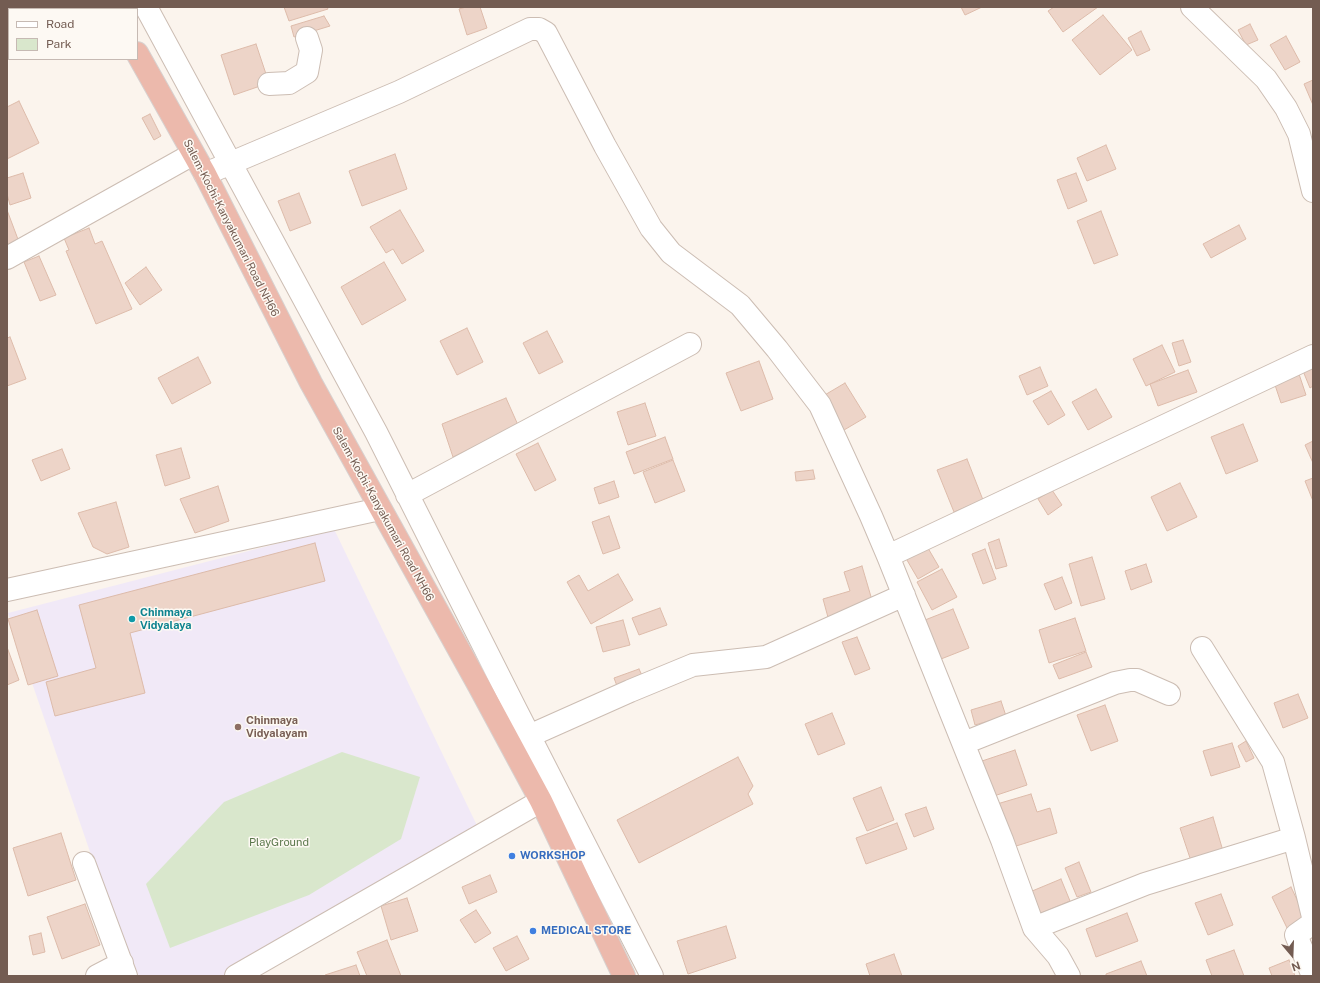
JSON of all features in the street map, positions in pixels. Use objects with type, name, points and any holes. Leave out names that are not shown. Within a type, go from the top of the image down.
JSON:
[{"type":"highway","name":"Salem-Kochi-Kanyakumari Road NH66","points":[[138,55],[205,174],[311,383],[541,801],[624,976]]},
{"type":"street","points":[[146,7],[376,432],[652,976]]},
{"type":"street","points":[[1192,7],[1266,79],[1282,102],[1299,134],[1313,191]]},
{"type":"street","points":[[205,174],[399,92],[530,29],[539,29],[546,33],[605,146],[651,228],[671,253],[740,305],[777,349],[820,405],[871,516],[904,595],[1002,840],[1034,928],[1058,956],[1069,976]]},
{"type":"street","points":[[269,84],[289,82],[307,72],[311,50],[307,38]]},
{"type":"street","points":[[7,258],[193,154]]},
{"type":"street","points":[[407,495],[690,344]]},
{"type":"street","points":[[888,556],[1313,356]]},
{"type":"street","points":[[7,590],[380,509]]},
{"type":"street","points":[[529,736],[693,665],[766,656],[904,595]]},
{"type":"street","points":[[1202,648],[1273,762],[1294,838],[1313,917]]},
{"type":"street","points":[[964,743],[1115,683],[1137,680],[1169,694]]},
{"type":"street","points":[[236,976],[541,801]]},
{"type":"street","points":[[1034,928],[1144,884],[1294,838]]},
{"type":"street","points":[[84,863],[124,970],[97,976]]},
{"type":"street","points":[[1313,924],[1296,935],[1313,976]]},
{"type":"shaded area","name":"Chinmaya Vidyalayam","points":[[334,529],[484,840],[229,976],[139,976],[100,881],[8,613]]},
{"type":"green space","name":"PlayGround","points":[[342,752],[420,777],[401,839],[309,895],[170,948],[146,884],[224,802]]},
{"type":"building","points":[[7,7],[19,7],[8,8],[7,47]]},
{"type":"building","points":[[284,7],[327,7],[328,9],[289,21]]},
{"type":"building","points":[[466,7],[480,7],[487,28],[467,35],[459,9]]},
{"type":"building","points":[[961,7],[982,7],[965,15]]},
{"type":"building","points":[[1054,7],[1098,7],[1063,32],[1048,11]]},
{"type":"building","points":[[1103,15],[1132,50],[1100,75],[1072,40]]},
{"type":"building","points":[[324,16],[330,26],[294,37],[291,26]]},
{"type":"building","points":[[1250,24],[1258,40],[1246,45],[1238,30]]},
{"type":"building","points":[[1141,31],[1150,50],[1137,56],[1128,38]]},
{"type":"building","points":[[1286,36],[1300,62],[1285,70],[1270,45]]},
{"type":"building","points":[[256,44],[269,83],[234,95],[221,55]]},
{"type":"building","points":[[1313,80],[1313,105],[1304,84]]},
{"type":"building","points":[[19,101],[39,143],[7,159],[7,107]]},
{"type":"building","points":[[150,114],[161,136],[154,140],[142,118]]},
{"type":"building","points":[[1106,145],[1116,169],[1087,181],[1077,158]]},
{"type":"building","points":[[395,154],[407,189],[362,206],[349,171]]},
{"type":"building","points":[[23,173],[31,198],[10,205],[7,194],[7,178]]},
{"type":"building","points":[[1076,173],[1087,201],[1068,209],[1057,180]]},
{"type":"building","points":[[299,193],[311,223],[290,231],[278,201]]},
{"type":"building","points":[[7,210],[19,242],[7,247]]},
{"type":"building","points":[[400,210],[424,251],[402,264],[393,249],[386,253],[370,227]]},
{"type":"building","points":[[1101,211],[1118,255],[1094,264],[1077,221]]},
{"type":"building","points":[[1239,225],[1246,239],[1211,258],[1203,244]]},
{"type":"building","points":[[89,228],[95,244],[102,241],[132,309],[96,324],[66,251],[69,250],[64,238]]},
{"type":"building","points":[[39,256],[56,295],[40,301],[24,262]]},
{"type":"building","points":[[384,262],[406,300],[362,325],[341,287]]},
{"type":"building","points":[[146,267],[162,290],[140,305],[125,283]]},
{"type":"building","points":[[467,328],[483,362],[457,375],[440,341]]},
{"type":"building","points":[[547,331],[563,362],[539,374],[523,343]]},
{"type":"building","points":[[10,337],[26,379],[7,386],[7,338]]},
{"type":"building","points":[[1183,340],[1191,362],[1179,366],[1172,343]]},
{"type":"building","points":[[1162,345],[1175,372],[1146,386],[1133,359]]},
{"type":"building","points":[[198,357],[211,383],[172,404],[158,378]]},
{"type":"building","points":[[759,361],[773,399],[741,411],[726,373]]},
{"type":"building","points":[[1040,367],[1048,386],[1027,395],[1019,376]]},
{"type":"building","points":[[1313,367],[1313,386],[1310,388],[1303,371]]},
{"type":"building","points":[[1188,370],[1197,392],[1158,406],[1150,384]]},
{"type":"building","points":[[1299,374],[1306,395],[1281,403],[1274,382]]},
{"type":"building","points":[[845,383],[866,417],[839,433],[818,399]]},
{"type":"building","points":[[1096,389],[1112,417],[1088,430],[1072,402]]},
{"type":"building","points":[[1051,391],[1065,415],[1048,425],[1033,401]]},
{"type":"building","points":[[506,398],[518,425],[453,457],[442,424]]},
{"type":"building","points":[[645,403],[656,436],[628,445],[617,412]]},
{"type":"building","points":[[1243,424],[1258,461],[1226,474],[1211,437]]},
{"type":"building","points":[[665,437],[673,459],[634,474],[626,452]]},
{"type":"building","points":[[1313,441],[1313,463],[1305,445]]},
{"type":"building","points":[[538,443],[556,480],[535,491],[516,454]]},
{"type":"building","points":[[181,448],[190,478],[165,486],[156,455]]},
{"type":"building","points":[[62,449],[70,469],[41,481],[32,460]]},
{"type":"building","points":[[967,459],[983,500],[954,512],[937,470]]},
{"type":"building","points":[[673,460],[685,491],[655,503],[643,472]]},
{"type":"building","points":[[813,470],[815,479],[796,481],[795,472]]},
{"type":"building","points":[[1313,478],[1313,501],[1305,481]]},
{"type":"building","points":[[614,481],[619,497],[599,504],[594,488]]},
{"type":"building","points":[[1180,483],[1197,517],[1167,531],[1151,497]]},
{"type":"building","points":[[218,486],[229,521],[195,533],[180,499]]},
{"type":"building","points":[[1052,490],[1062,505],[1048,515],[1038,499]]},
{"type":"building","points":[[116,502],[129,547],[107,554],[93,547],[78,513]]},
{"type":"building","points":[[609,516],[620,548],[603,554],[592,522]]},
{"type":"building","points":[[999,539],[1007,566],[996,569],[988,543]]},
{"type":"building","name":"Chinmaya Vidyalaya","points":[[315,543],[325,581],[130,633],[145,693],[55,716],[46,682],[96,668],[79,605]]},
{"type":"building","points":[[925,543],[939,567],[918,579],[904,555]]},
{"type":"building","points":[[985,549],[996,579],[983,584],[972,554]]},
{"type":"building","points":[[1092,557],[1105,599],[1081,606],[1069,564]]},
{"type":"building","points":[[1146,564],[1152,582],[1131,590],[1125,571]]},
{"type":"building","points":[[862,566],[874,607],[829,621],[823,599],[850,591],[844,572]]},
{"type":"building","points":[[942,569],[957,597],[932,610],[917,582]]},
{"type":"building","points":[[618,574],[633,600],[591,624],[567,582],[579,575],[588,591]]},
{"type":"building","points":[[1062,577],[1072,603],[1055,610],[1044,584]]},
{"type":"building","points":[[660,608],[667,625],[639,635],[632,618]]},
{"type":"building","points":[[953,609],[969,648],[941,659],[925,620]]},
{"type":"building","points":[[37,610],[58,676],[28,685],[8,619]]},
{"type":"building","points":[[1075,618],[1086,651],[1049,663],[1039,630]]},
{"type":"building","points":[[623,620],[630,645],[603,652],[596,627]]},
{"type":"building","points":[[857,637],[870,669],[855,675],[842,642]]},
{"type":"building","points":[[7,647],[19,680],[7,685]]},
{"type":"building","points":[[1086,652],[1092,667],[1059,679],[1053,665]]},
{"type":"building","points":[[639,669],[646,684],[620,694],[614,678]]},
{"type":"building","points":[[1298,694],[1308,718],[1283,728],[1274,703]]},
{"type":"building","points":[[1001,701],[1006,716],[975,725],[971,710]]},
{"type":"building","points":[[1105,705],[1118,741],[1091,751],[1077,715]]},
{"type":"building","points":[[832,713],[845,744],[818,755],[805,724]]},
{"type":"building","points":[[1246,741],[1254,758],[1246,762],[1238,746]]},
{"type":"building","points":[[1232,743],[1240,767],[1211,776],[1203,751]]},
{"type":"building","points":[[1015,750],[1027,785],[991,797],[979,762]]},
{"type":"building","points":[[738,757],[753,786],[748,794],[753,804],[639,863],[617,820]]},
{"type":"building","points":[[881,787],[894,820],[867,831],[853,798]]},
{"type":"building","points":[[1031,794],[1037,812],[1050,808],[1057,833],[1010,848],[997,804]]},
{"type":"building","points":[[926,807],[934,829],[914,837],[905,814]]},
{"type":"building","points":[[1213,817],[1223,851],[1191,861],[1180,828]]},
{"type":"building","points":[[897,823],[907,849],[866,864],[856,838]]},
{"type":"building","points":[[61,833],[76,880],[28,896],[13,848]]},
{"type":"building","points":[[1079,862],[1091,892],[1077,897],[1065,868]]},
{"type":"building","points":[[490,875],[497,892],[469,904],[462,887]]},
{"type":"building","points":[[1061,879],[1070,901],[1034,916],[1025,894]]},
{"type":"building","points":[[1291,887],[1307,921],[1288,930],[1272,897]]},
{"type":"building","points":[[1221,894],[1233,925],[1208,935],[1195,903]]},
{"type":"building","points":[[407,898],[418,931],[391,940],[381,906]]},
{"type":"building","points":[[85,904],[100,945],[62,959],[47,917]]},
{"type":"building","points":[[476,910],[491,933],[475,943],[460,920]]},
{"type":"building","points":[[1127,913],[1138,941],[1096,957],[1086,929]]},
{"type":"building","points":[[726,926],[736,958],[688,974],[677,941]]},
{"type":"building","points":[[41,933],[45,952],[33,955],[29,936]]},
{"type":"building","points":[[517,936],[529,959],[506,971],[493,948]]},
{"type":"building","points":[[387,940],[401,976],[367,976],[357,952]]},
{"type":"building","points":[[1234,950],[1244,976],[1212,976],[1206,960]]},
{"type":"building","points":[[894,954],[902,976],[870,976],[866,964]]},
{"type":"building","points":[[1289,960],[1295,976],[1272,976],[1269,968]]},
{"type":"building","points":[[1141,961],[1147,976],[1106,976],[1106,974]]},
{"type":"building","points":[[356,965],[360,976],[325,976],[325,975]]},
{"type":"place","name":"Chinmaya Vidyalaya","points":[[132,619]]},
{"type":"place","name":"Chinmaya Vidyalayam","points":[[238,727]]},
{"type":"place","name":"WORKSHOP","points":[[512,856]]},
{"type":"place","name":"MEDICAL STORE","points":[[533,931]]}]
